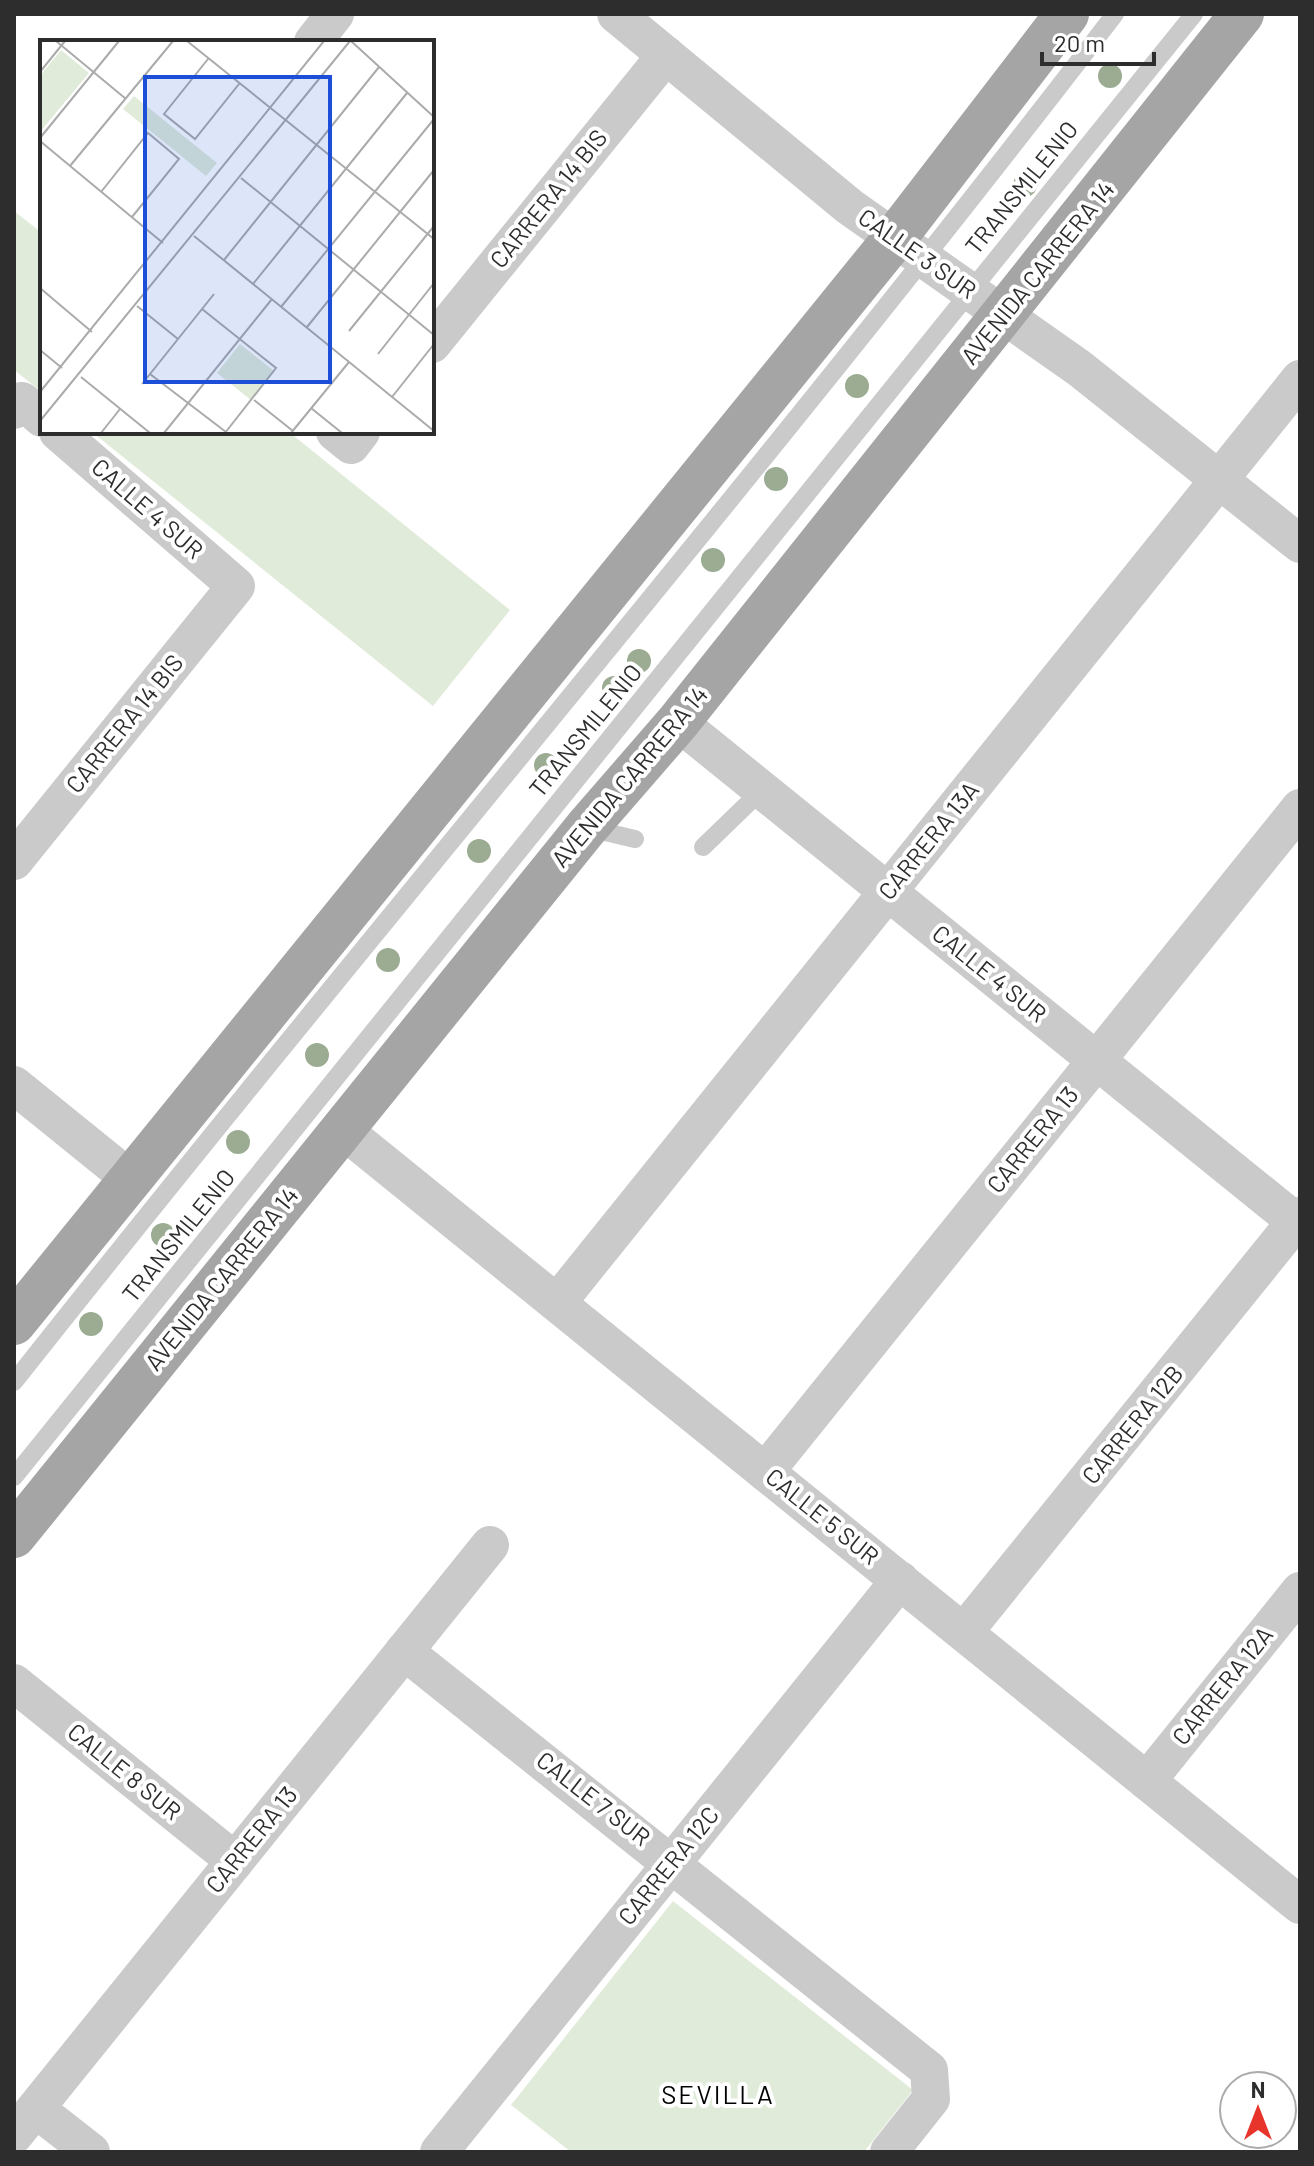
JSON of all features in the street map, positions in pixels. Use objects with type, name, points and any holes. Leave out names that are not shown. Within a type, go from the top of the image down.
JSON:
[{"type":"main road","points":[[14,1323],[129,1178],[910,249],[1067,14]]},
{"type":"main road","name":"AVENIDA CARRERA 14","points":[[14,1536],[586,828],[678,722],[987,303],[1242,14]]},
{"type":"street","points":[[315,40],[335,14]]},
{"type":"street","name":"CALLE 3 SUR","points":[[616,14],[850,207],[1079,368],[1300,544]]},
{"type":"street","name":"CARRERA 14 BIS","points":[[434,342],[666,55]]},
{"type":"street","name":"CARRERA 13A","points":[[557,1303],[1300,379]]},
{"type":"street","name":"CALLE 4 SUR","points":[[60,434],[236,586]]},
{"type":"street","name":"CARRERA 14 BIS","points":[[14,861],[236,586]]},
{"type":"street","name":"CALLE 4 SUR","points":[[678,722],[1096,1061],[1299,1221]]},
{"type":"street","name":"CARRERA 13","points":[[765,1472],[1300,808]]},
{"type":"street","points":[[14,1085],[129,1178]]},
{"type":"street","name":"CALLE 5 SUR","points":[[343,1130],[1300,1905]]},
{"type":"street","name":"CARRERA 12B","points":[[964,1632],[1299,1221]]},
{"type":"street","name":"CARRERA 13","points":[[25,2122],[490,1545]]},
{"type":"street","name":"CARRERA 12C","points":[[439,2152],[900,1580]]},
{"type":"street","name":"CARRERA 12A","points":[[1147,1781],[1300,1591]]},
{"type":"street","name":"CALLE 7 SUR","points":[[404,1651],[929,2070],[931,2099],[889,2152]]},
{"type":"street","name":"CALLE 8 SUR","points":[[14,1683],[235,1861]]},
{"type":"street","points":[[25,2122],[91,2152]]},
{"type":"lane","name":"TRANSMILENIO","points":[[14,1382],[910,249],[1115,14]]},
{"type":"lane","name":"TRANSMILENIO","points":[[14,1477],[987,303],[1194,14]]},
{"type":"lane","points":[[703,847],[761,791]]},
{"type":"lane","points":[[586,828],[635,839]]},
{"type":"green space","points":[[14,211],[40,231],[40,390],[14,370]]},
{"type":"green space","points":[[94,434],[291,434],[510,610],[433,706]]},
{"type":"green space","points":[[673,1901],[913,2090],[864,2152],[571,2152],[511,2105]]},
{"type":"district","name":"SEVILLA","points":[[718,2095]]}]
